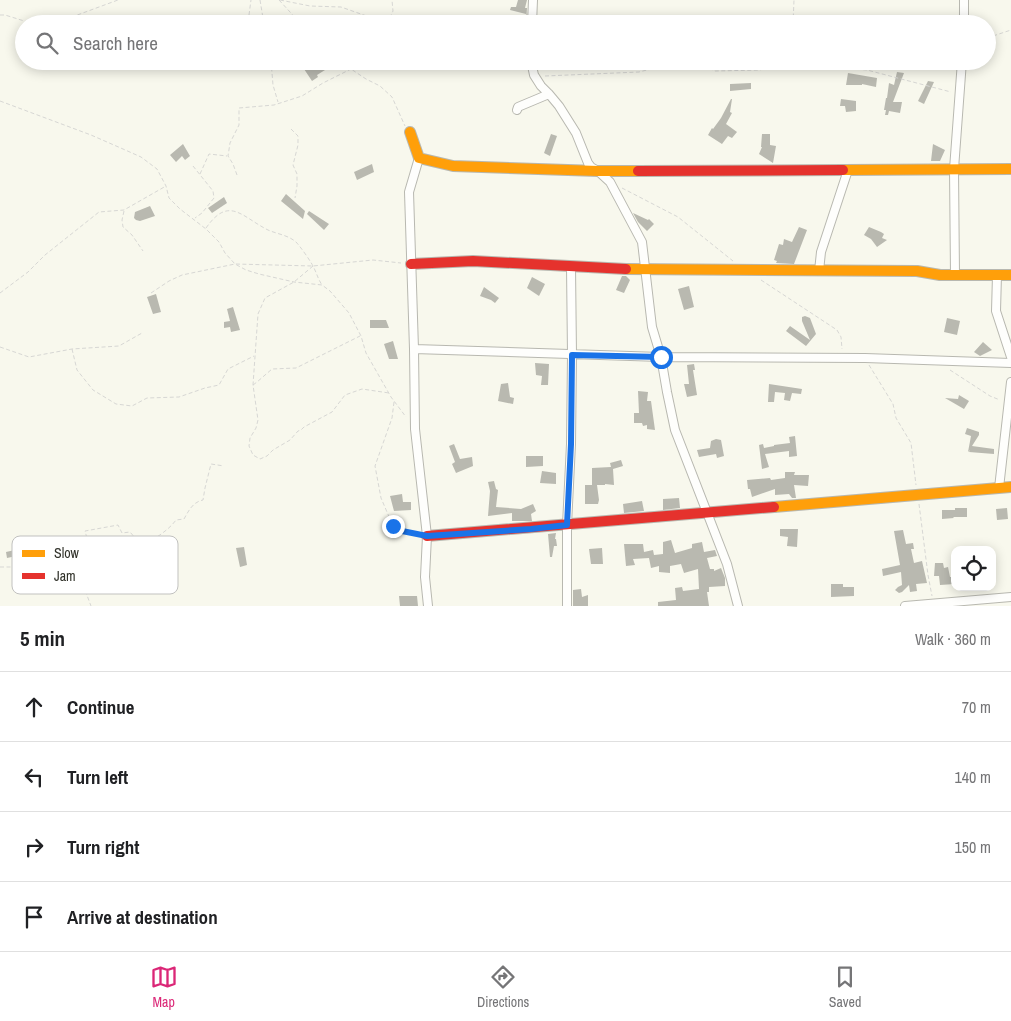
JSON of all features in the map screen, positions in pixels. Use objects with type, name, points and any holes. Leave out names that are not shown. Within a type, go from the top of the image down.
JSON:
[{"type":"street","points":[[532,15],[533,0]]},
{"type":"street","points":[[964,0],[964,15]]},
{"type":"street","points":[[533,70],[541,86],[559,106],[576,133],[588,163],[610,182],[642,242],[652,327],[661,357],[666,392],[676,430],[727,564],[738,606]]},
{"type":"street","points":[[955,274],[954,169],[961,70]]},
{"type":"street","points":[[517,110],[518,107],[549,94]]},
{"type":"street","points":[[410,132],[419,158],[409,192],[415,429],[427,536],[425,578],[428,606]]},
{"type":"street","points":[[419,158],[452,166],[598,171],[1011,169]]},
{"type":"street","points":[[820,271],[821,252],[848,170]]},
{"type":"street","points":[[411,264],[473,261],[646,269],[917,271],[940,275],[1011,275]]},
{"type":"street","points":[[567,606],[567,525],[571,444],[571,267]]},
{"type":"street","points":[[997,275],[996,311],[1011,357]]},
{"type":"street","points":[[414,350],[661,357],[865,358],[1011,363]]},
{"type":"street","points":[[999,488],[1011,382]]},
{"type":"street","points":[[427,536],[531,529],[917,494],[1011,488]]},
{"type":"street","points":[[905,606],[987,602],[1011,597]]},
{"type":"path","points":[[77,15],[118,0]]},
{"type":"path","points":[[249,14],[252,0]]},
{"type":"path","points":[[260,0],[262,15]]},
{"type":"path","points":[[280,0],[310,6],[341,7],[364,15]]},
{"type":"path","points":[[280,0],[293,15]]},
{"type":"path","points":[[391,15],[393,11],[392,0]]},
{"type":"path","points":[[793,15],[794,0]]},
{"type":"path","points":[[0,15],[15,18]]},
{"type":"path","points":[[996,35],[1011,30]]},
{"type":"path","points":[[272,70],[273,85],[278,103]]},
{"type":"path","points":[[237,175],[228,156],[230,143],[239,125],[239,108],[278,103],[302,96],[322,83],[349,70]]},
{"type":"path","points":[[352,70],[380,86],[392,97],[404,124],[410,132]]},
{"type":"path","points":[[537,78],[542,76],[639,72],[647,70]]},
{"type":"path","points":[[713,70],[760,70]]},
{"type":"path","points":[[867,70],[960,95]]},
{"type":"path","points":[[0,101],[91,135],[141,157],[157,169],[166,186],[169,198],[206,228],[235,264],[259,274],[294,282],[322,285]]},
{"type":"path","points":[[291,129],[298,136],[298,145],[293,165],[297,174],[295,198]]},
{"type":"path","points":[[200,174],[209,154],[228,156]]},
{"type":"path","points":[[193,166],[213,191],[214,198],[202,213],[194,219]]},
{"type":"path","points":[[0,293],[99,212],[124,210],[166,186]]},
{"type":"path","points":[[124,210],[123,227],[132,235],[143,251]]},
{"type":"path","points":[[206,228],[213,218],[225,211],[236,211],[268,230],[296,242],[314,266],[322,285],[350,313],[366,352],[394,401],[415,429]]},
{"type":"path","points":[[151,293],[182,275],[235,264],[314,266],[374,260],[411,264]]},
{"type":"path","points":[[314,266],[294,282],[265,298],[258,314],[253,385],[258,420],[250,438],[249,446],[253,455],[260,459],[267,456],[290,440],[298,430],[332,412],[346,394],[362,389],[389,393]]},
{"type":"path","points":[[0,347],[29,357],[72,350],[119,346],[142,333]]},
{"type":"path","points":[[253,385],[272,369],[296,368],[361,336]]},
{"type":"path","points":[[72,350],[77,370],[93,390],[116,404],[132,406],[147,398],[179,397],[219,385],[228,369],[255,356]]},
{"type":"path","points":[[865,358],[893,404],[896,418],[911,442],[928,575],[934,604]]},
{"type":"path","points":[[950,369],[990,396],[1008,404]]},
{"type":"path","points":[[394,401],[392,418],[375,466],[381,498],[393,526],[402,531],[427,536]]},
{"type":"path","points":[[160,536],[176,520],[184,519],[189,509],[197,501],[203,500],[211,464],[224,466]]},
{"type":"path","points":[[86,536],[85,531],[118,525],[122,533],[130,532],[134,536]]},
{"type":"path","points":[[86,594],[91,606]]},
{"type":"building","points":[[518,0],[527,0],[525,8],[527,8],[527,15],[510,10],[511,7],[516,7]]},
{"type":"building","points":[[305,70],[325,70],[317,75],[318,77],[312,81]]},
{"type":"building","points":[[897,72],[904,73],[893,102],[902,102],[900,113],[889,111],[888,115],[885,115],[886,110],[884,110],[889,83],[894,85]]},
{"type":"building","points":[[848,73],[877,78],[876,87],[862,84],[846,85]]},
{"type":"building","points":[[928,81],[934,82],[924,104],[918,101]]},
{"type":"building","points":[[751,83],[751,89],[730,91],[730,84]]},
{"type":"building","points":[[731,99],[730,112],[732,113],[726,124],[737,132],[732,138],[728,136],[722,144],[708,135],[721,118]]},
{"type":"building","points":[[841,99],[856,101],[856,111],[846,112],[845,106],[840,106]]},
{"type":"building","points":[[551,134],[557,136],[550,156],[544,153]]},
{"type":"building","points":[[762,134],[770,134],[770,145],[776,146],[773,163],[759,154],[762,147]]},
{"type":"building","points":[[183,144],[190,156],[185,160],[182,156],[176,162],[170,155]]},
{"type":"building","points":[[933,144],[945,150],[940,161],[931,161]]},
{"type":"building","points":[[372,164],[374,172],[357,180],[354,172]]},
{"type":"building","points":[[286,194],[305,211],[303,219],[281,201]]},
{"type":"building","points":[[224,197],[227,203],[212,213],[208,208]]},
{"type":"building","points":[[150,206],[155,216],[140,221],[134,218],[135,212]]},
{"type":"building","points":[[309,211],[329,224],[324,230],[307,214]]},
{"type":"building","points":[[633,213],[649,219],[654,224],[647,231],[638,222]]},
{"type":"building","points":[[799,227],[807,230],[794,264],[776,263],[777,261],[774,260],[779,244],[783,245],[784,239],[792,242]]},
{"type":"building","points":[[869,227],[884,234],[882,238],[887,240],[877,247],[871,239],[864,235]]},
{"type":"building","points":[[622,276],[626,276],[630,280],[624,293],[616,290]]},
{"type":"building","points":[[532,277],[545,284],[539,296],[527,288]]},
{"type":"building","points":[[689,286],[694,307],[684,310],[678,289]]},
{"type":"building","points":[[484,287],[499,298],[495,303],[480,296]]},
{"type":"building","points":[[156,294],[161,312],[153,314],[147,297]]},
{"type":"building","points":[[233,307],[240,330],[231,332],[230,327],[224,328],[224,322],[230,321],[227,309]]},
{"type":"building","points":[[802,317],[810,318],[816,334],[806,346],[786,331],[790,326],[810,340],[802,321]]},
{"type":"building","points":[[947,318],[960,321],[957,335],[944,332]]},
{"type":"building","points":[[370,320],[386,320],[389,328],[370,328]]},
{"type":"building","points":[[393,341],[398,359],[389,359],[384,344]]},
{"type":"building","points":[[983,342],[992,350],[980,356],[974,352]]},
{"type":"building","points":[[535,363],[549,364],[548,385],[541,385],[542,376],[536,375]]},
{"type":"building","points":[[694,364],[695,370],[693,370],[697,395],[687,397],[684,384],[689,384],[687,365]]},
{"type":"building","points":[[508,383],[510,397],[514,398],[513,404],[498,401],[501,384]]},
{"type":"building","points":[[769,384],[802,389],[801,394],[792,393],[790,401],[784,400],[785,393],[775,392],[774,402],[768,402]]},
{"type":"building","points":[[638,391],[648,392],[647,401],[651,401],[655,430],[647,429],[647,425],[643,426],[642,423],[634,423],[634,413],[639,413]]},
{"type":"building","points":[[959,395],[969,401],[964,409],[945,398],[958,399]]},
{"type":"building","points":[[967,428],[979,432],[972,446],[994,449],[994,454],[969,452],[970,450],[968,452],[971,436],[965,434]]},
{"type":"building","points":[[795,436],[797,456],[789,457],[789,451],[765,454],[769,467],[762,469],[759,445],[763,444],[764,448],[790,443],[789,437]]},
{"type":"building","points":[[721,440],[724,456],[717,458],[716,454],[699,457],[697,450],[710,448],[711,441]]},
{"type":"building","points":[[454,444],[460,459],[472,457],[473,466],[456,473],[452,464],[455,462],[449,446]]},
{"type":"building","points":[[526,456],[543,456],[543,466],[526,467]]},
{"type":"building","points":[[621,460],[623,466],[613,469],[614,485],[597,485],[598,504],[585,504],[585,485],[592,485],[592,468],[611,467],[610,463]]},
{"type":"building","points":[[542,471],[556,473],[556,484],[540,483]]},
{"type":"building","points":[[785,472],[795,472],[794,475],[809,475],[808,486],[794,485],[796,498],[792,498],[789,494],[775,495],[775,489],[752,497],[750,489],[748,489],[747,480],[785,478]]},
{"type":"building","points":[[494,481],[498,490],[496,507],[521,509],[533,504],[536,511],[531,514],[532,521],[512,521],[512,513],[488,516],[490,491],[488,482]]},
{"type":"building","points":[[402,494],[403,502],[411,502],[411,510],[394,511],[390,496]]},
{"type":"building","points":[[679,498],[680,508],[663,510],[663,499]]},
{"type":"building","points":[[642,501],[644,511],[624,513],[623,504]]},
{"type":"building","points":[[955,508],[967,508],[967,517],[942,519],[942,510],[955,510]]},
{"type":"building","points":[[1007,508],[1008,519],[997,520],[996,509]]},
{"type":"building","points":[[780,529],[798,529],[797,547],[787,546],[788,537],[780,536]]},
{"type":"building","points":[[903,530],[906,544],[913,543],[914,549],[911,549],[914,563],[922,561],[927,583],[916,584],[917,591],[910,592],[909,585],[899,593],[895,590],[902,585],[901,572],[883,576],[882,569],[900,565],[894,531]]},
{"type":"building","points":[[556,533],[557,546],[554,546],[552,557],[550,557],[548,534]]},
{"type":"building","points":[[671,540],[675,553],[692,548],[692,544],[702,542],[704,552],[715,550],[717,556],[707,558],[710,569],[714,569],[714,571],[721,568],[725,578],[725,586],[709,587],[709,592],[707,592],[709,606],[658,606],[658,602],[676,600],[675,588],[682,587],[683,591],[699,589],[698,569],[684,573],[681,564],[670,566],[670,573],[659,572],[659,566],[651,568],[649,558],[633,559],[635,565],[626,566],[624,544],[643,544],[644,552],[653,550],[654,555],[663,554],[663,542]]},
{"type":"building","points":[[244,547],[247,565],[240,567],[236,548]]},
{"type":"building","points":[[602,548],[603,564],[591,564],[589,549]]},
{"type":"building","points":[[12,551],[12,557],[7,558],[6,552]]},
{"type":"building","points":[[935,563],[943,563],[944,568],[948,567],[951,584],[940,585],[939,576],[934,576]]},
{"type":"building","points":[[831,584],[843,584],[843,587],[854,587],[854,596],[831,597]]},
{"type":"building","points":[[581,589],[582,597],[588,595],[588,606],[573,606],[573,590]]},
{"type":"building","points":[[399,596],[417,596],[418,606],[400,606]]},
{"type":"traffic: slow","points":[[410,132],[419,158],[453,166],[638,171]]},
{"type":"traffic: slow","points":[[843,170],[1011,169]]},
{"type":"traffic: slow","points":[[626,269],[917,271],[940,275],[1011,275]]},
{"type":"traffic: slow","points":[[774,507],[1011,487]]},
{"type":"traffic: jam","points":[[638,171],[843,170]]},
{"type":"traffic: jam","points":[[411,264],[473,261],[626,269]]},
{"type":"traffic: jam","points":[[427,536],[774,507]]},
{"type":"route","points":[[393,526],[402,531],[427,536],[567,525],[571,444],[572,355],[661,357]]}]
